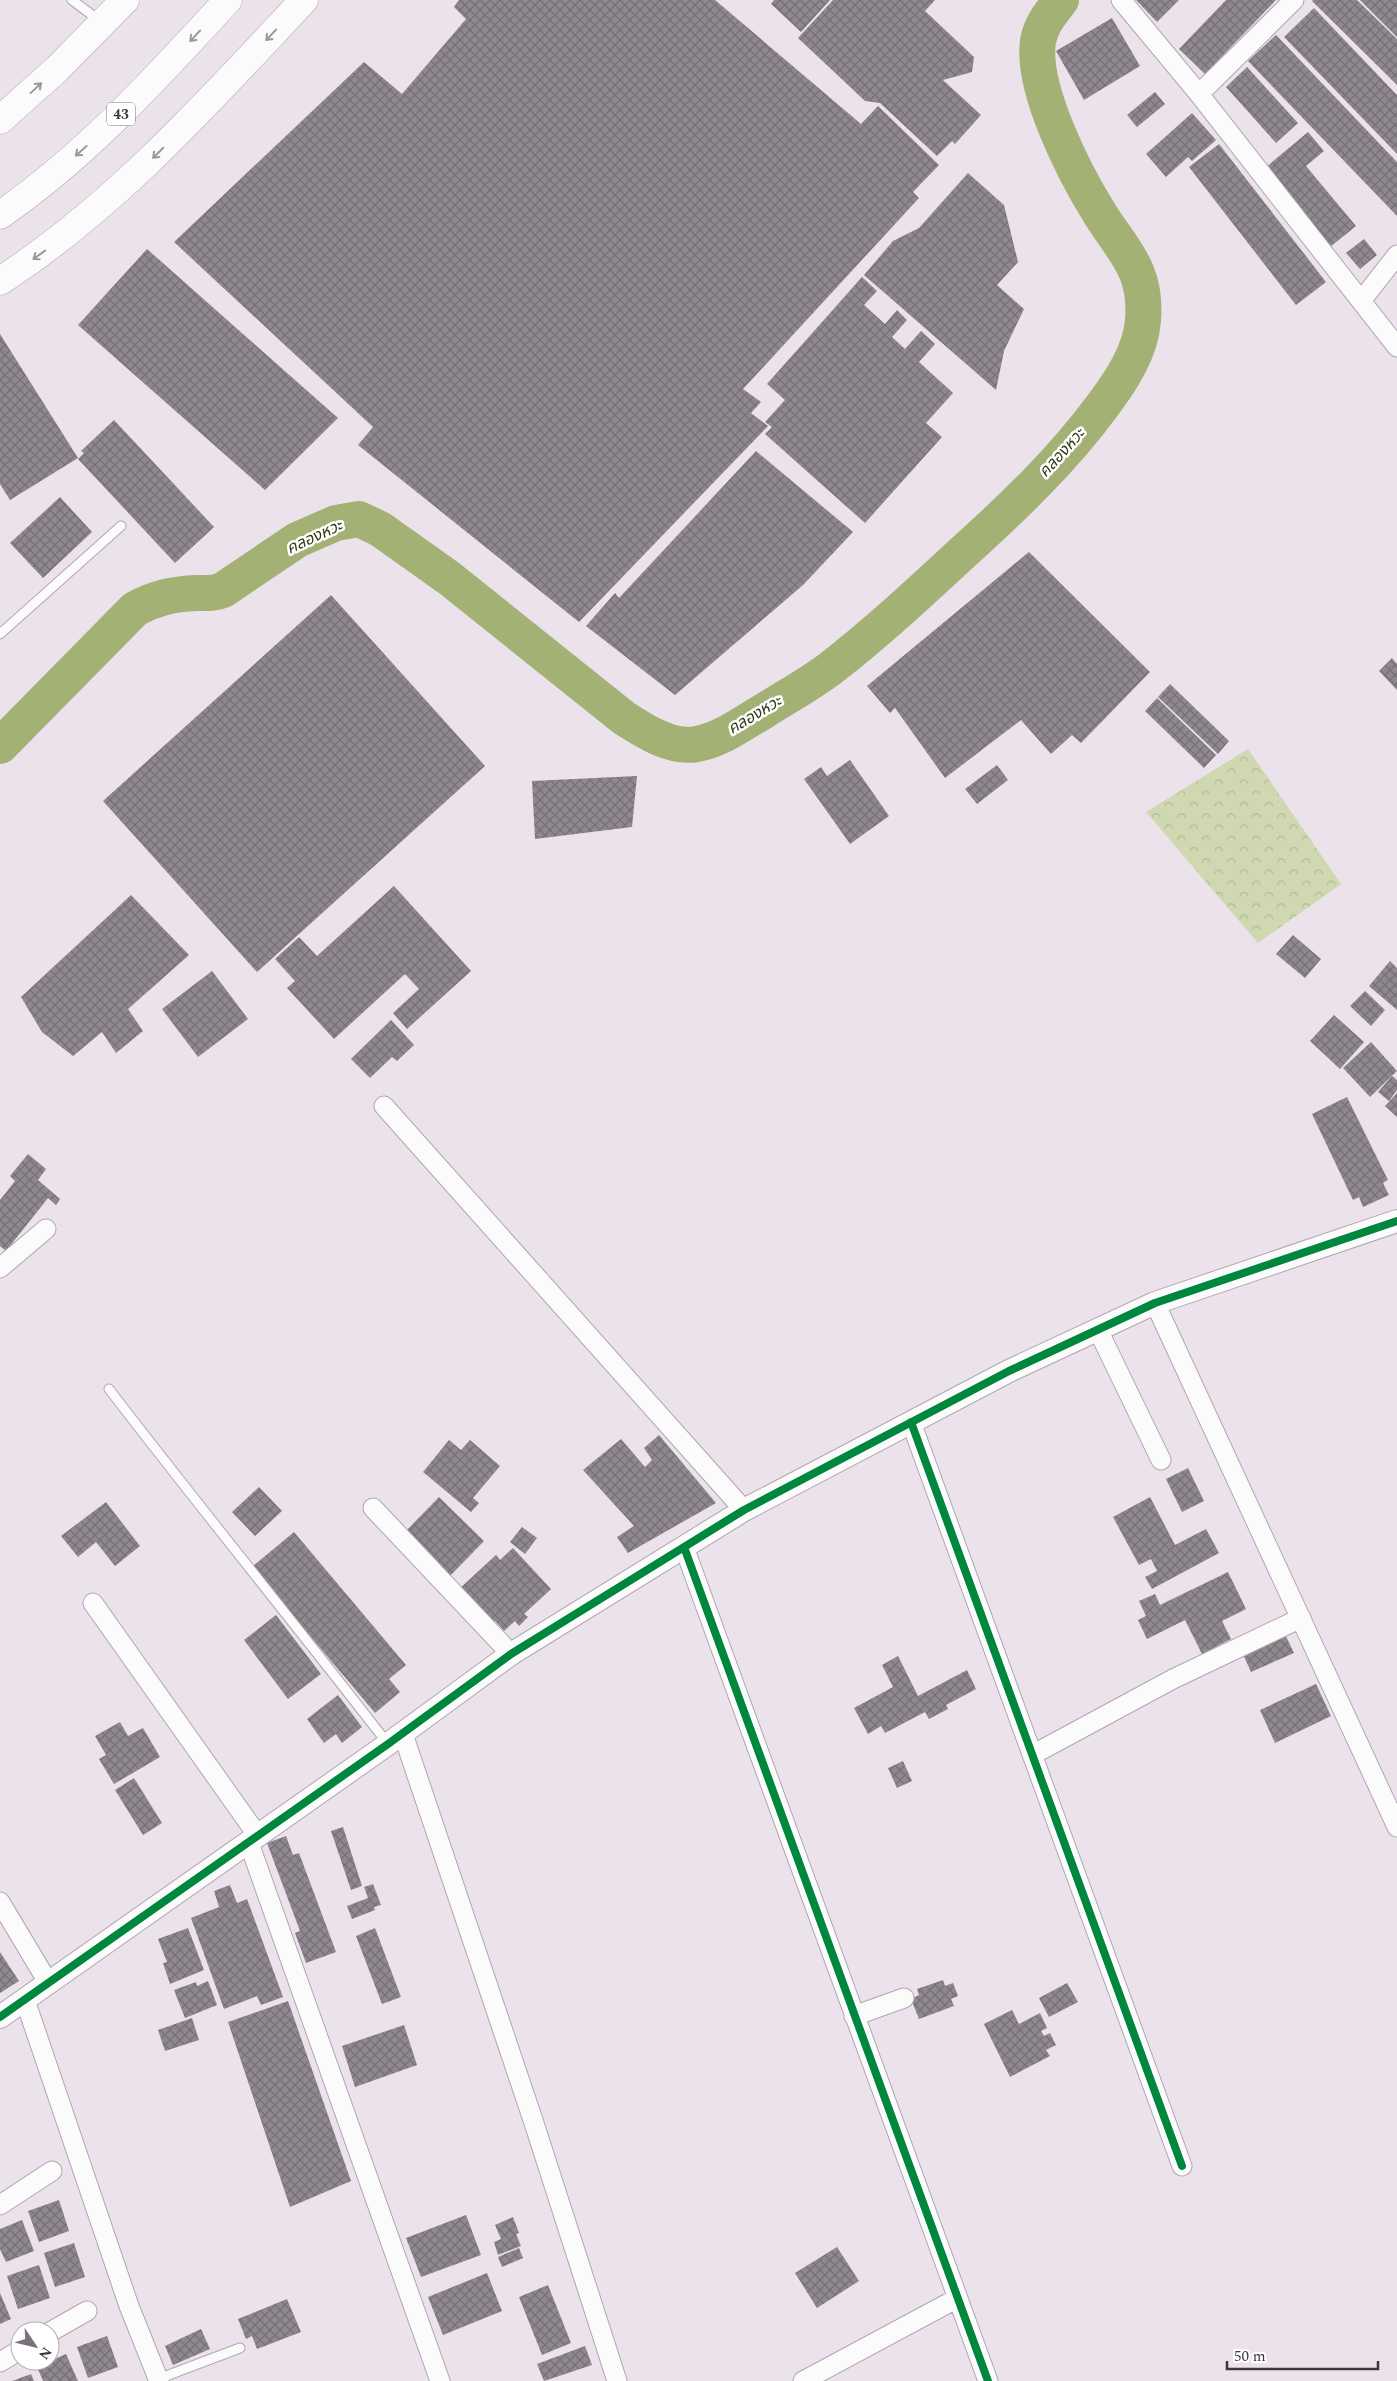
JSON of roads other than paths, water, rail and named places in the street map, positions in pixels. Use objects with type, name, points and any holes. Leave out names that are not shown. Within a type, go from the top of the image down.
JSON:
[{"type":"highway","points":[[2,116],[103,23],[124,0]]},
{"type":"highway","name":"43","points":[[0,215],[70,161],[119,116],[228,0]]},
{"type":"highway","points":[[0,282],[41,254],[76,226],[155,157],[304,0]]},
{"type":"street","points":[[1121,0],[1199,94],[1397,347]]},
{"type":"street","points":[[1199,94],[1294,0]]},
{"type":"street","points":[[1361,301],[1397,255]]},
{"type":"street","points":[[384,1106],[744,1510]]},
{"type":"street","points":[[0,2017],[254,1840],[511,1654],[744,1510],[1009,1371],[1155,1303],[1397,1221]]},
{"type":"street","points":[[0,1268],[46,1229]]},
{"type":"street","points":[[1155,1303],[1397,1827]]},
{"type":"street","points":[[1098,1330],[1161,1460]]},
{"type":"street","points":[[911,1422],[1182,2166]]},
{"type":"street","points":[[373,1508],[511,1654]]},
{"type":"street","points":[[684,1547],[956,2299],[988,2381]]},
{"type":"street","points":[[93,1603],[254,1840],[440,2381]]},
{"type":"street","points":[[1032,1755],[1173,1679],[1301,1618]]},
{"type":"street","points":[[396,1739],[533,2120],[617,2381]]},
{"type":"street","points":[[0,1902],[49,1984]]},
{"type":"street","points":[[854,2016],[904,1998]]},
{"type":"street","points":[[25,2000],[123,2287],[158,2380]]},
{"type":"street","points":[[0,2206],[52,2172]]},
{"type":"street","points":[[803,2381],[956,2299]]},
{"type":"street","points":[[60,2326],[87,2311]]},
{"type":"lane","points":[[72,0],[103,23]]},
{"type":"lane","points":[[0,634],[121,526]]},
{"type":"lane","points":[[109,1389],[214,1526],[396,1739]]},
{"type":"lane","points":[[158,2380],[240,2348]]},
{"type":"waterway","name":"คลองหวะ","points":[[0,746],[135,609],[157,599],[188,594],[213,593],[223,590],[297,540],[336,523],[359,519],[380,529],[449,578],[624,718],[659,738],[688,745],[715,739],[740,726],[823,674],[848,655],[912,599],[1035,484],[1070,446],[1110,396],[1129,365],[1138,343],[1143,320],[1143,303],[1137,275],[1132,262],[1100,214],[1079,177],[1057,130],[1041,83],[1038,61],[1039,35],[1047,19],[1061,0]]}]
